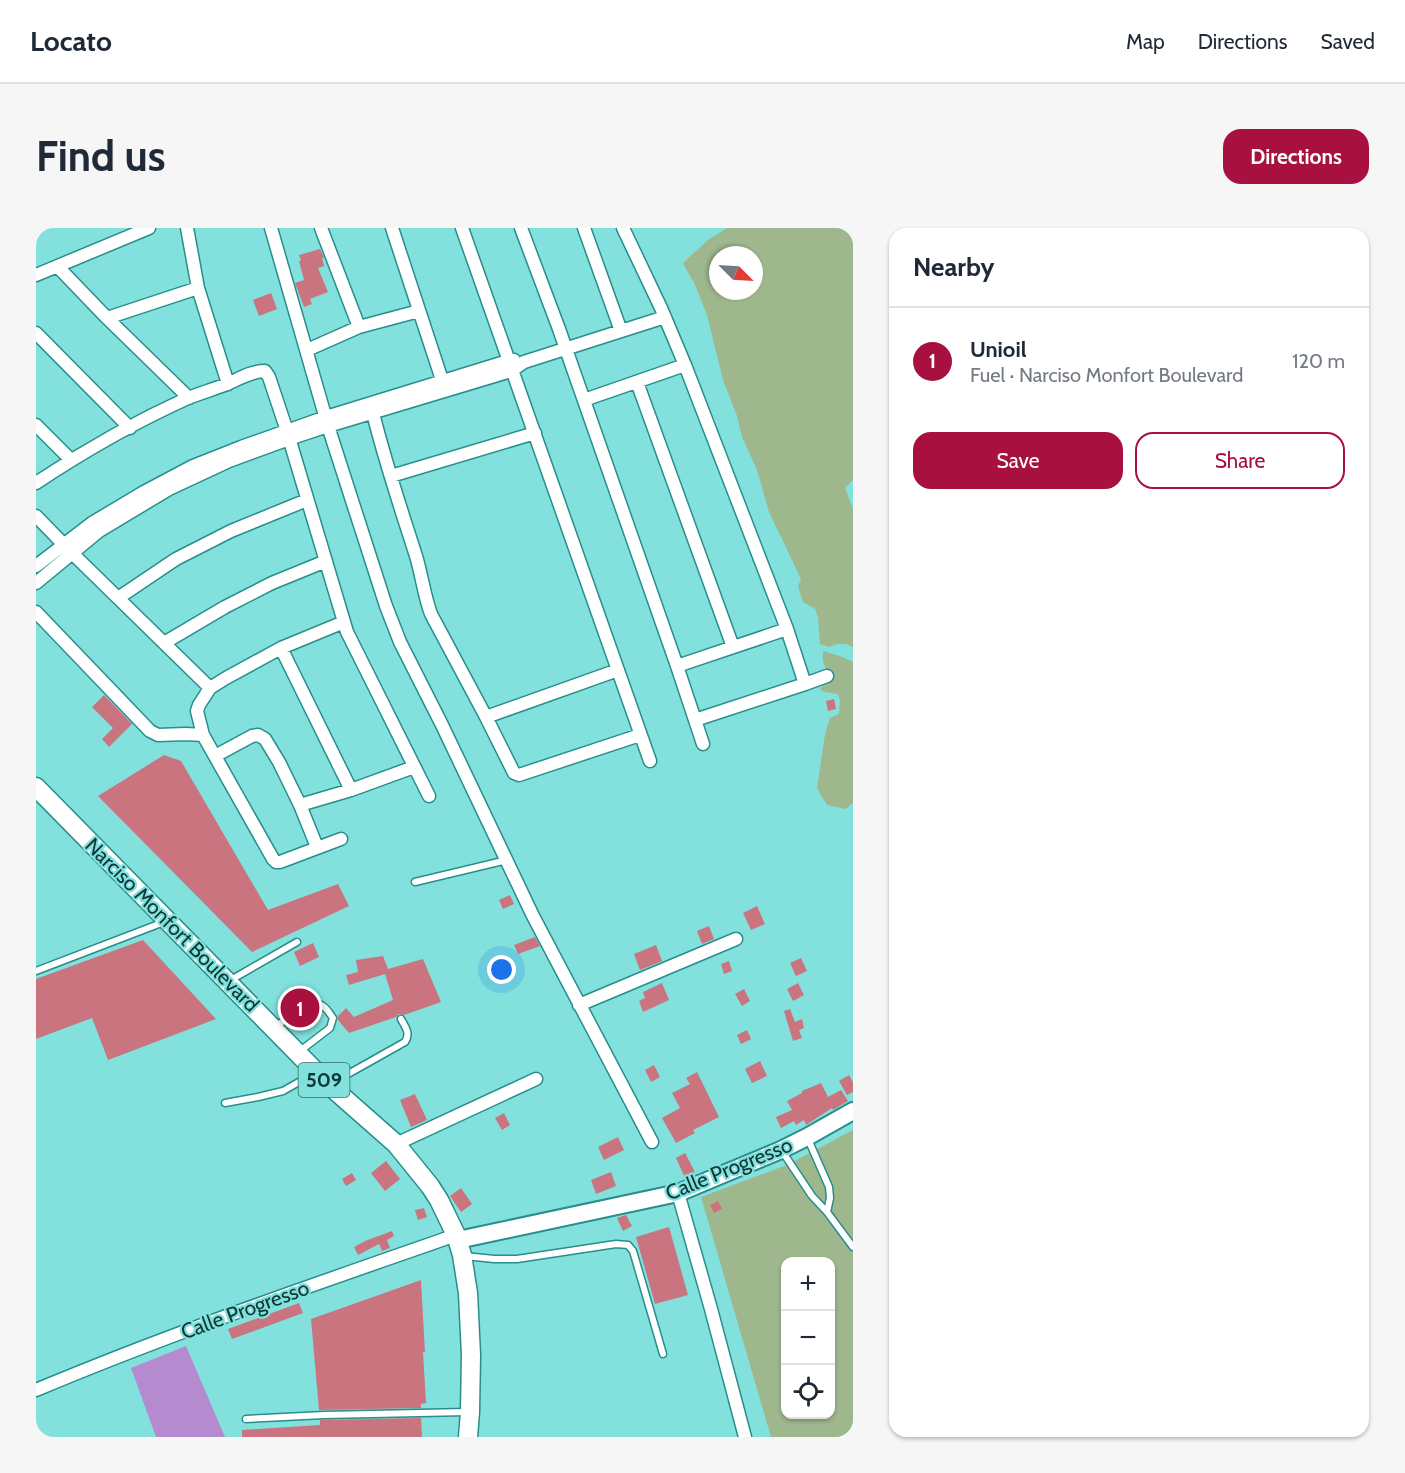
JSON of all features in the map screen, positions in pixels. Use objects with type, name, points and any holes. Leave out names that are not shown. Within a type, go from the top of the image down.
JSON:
[{"type":"main road","name":"Narciso Monfort Boulevard","points":[[37,790],[323,1079],[396,1144],[430,1186],[459,1243],[468,1293],[471,1355],[468,1437]]},
{"type":"main road","name":"Calle Progresso","points":[[459,1243],[678,1193],[781,1150],[853,1112]]},
{"type":"street","points":[[36,275],[149,228]]},
{"type":"street","points":[[187,228],[198,288],[228,384]]},
{"type":"street","points":[[270,228],[327,422],[386,606],[400,642],[533,916],[652,1142]]},
{"type":"street","points":[[321,228],[359,327]]},
{"type":"street","points":[[392,228],[442,380]]},
{"type":"street","points":[[462,228],[650,760]]},
{"type":"street","points":[[521,228],[584,400],[703,744]]},
{"type":"street","points":[[584,228],[621,331]]},
{"type":"street","points":[[623,228],[685,365],[787,629],[805,684]]},
{"type":"street","points":[[58,267],[189,398]]},
{"type":"street","points":[[107,318],[198,288]]},
{"type":"street","points":[[307,350],[359,327],[419,311]]},
{"type":"street","points":[[36,566],[170,489],[288,435],[665,317]]},
{"type":"street","points":[[36,333],[130,428]]},
{"type":"street","points":[[584,400],[685,365]]},
{"type":"street","points":[[372,408],[442,380],[509,366]]},
{"type":"street","points":[[36,483],[70,460],[189,398],[247,375],[266,371],[288,435],[347,632],[429,796]]},
{"type":"street","points":[[637,382],[733,647]]},
{"type":"street","points":[[372,408],[431,614],[516,775],[640,735]]},
{"type":"street","points":[[36,425],[70,460]]},
{"type":"street","points":[[391,476],[535,433]]},
{"type":"street","points":[[118,598],[176,559],[231,531],[307,500]]},
{"type":"street","points":[[36,516],[210,688]]},
{"type":"street","points":[[36,582],[68,549]]},
{"type":"street","points":[[164,643],[234,602],[272,583],[326,561]]},
{"type":"street","points":[[36,612],[150,731],[158,735],[203,735]]},
{"type":"street","points":[[341,839],[276,862],[203,735],[197,711],[210,688],[226,678],[281,648],[344,622]]},
{"type":"street","points":[[677,666],[787,629]]},
{"type":"street","points":[[281,648],[351,790]]},
{"type":"street","points":[[486,717],[618,669]]},
{"type":"street","points":[[695,720],[827,676]]},
{"type":"street","points":[[215,756],[252,736],[258,735],[265,739],[300,805],[317,847]]},
{"type":"street","points":[[300,805],[351,790],[414,767]]},
{"type":"street","points":[[579,1005],[736,939]]},
{"type":"street","points":[[396,1144],[536,1079]]},
{"type":"street","points":[[678,1193],[746,1437]]},
{"type":"street","name":"Calle Progresso","points":[[36,1390],[94,1365],[275,1299],[459,1243]]},
{"type":"lane","points":[[415,882],[507,860]]},
{"type":"lane","points":[[36,972],[167,921]]},
{"type":"lane","points":[[229,982],[297,942]]},
{"type":"lane","points":[[273,1028],[311,1005],[319,1004],[327,1009],[333,1018],[330,1028],[297,1053]]},
{"type":"lane","points":[[225,1103],[283,1091],[323,1079],[405,1042],[408,1033],[401,1019]]},
{"type":"lane","points":[[807,1137],[829,1187],[830,1198],[827,1212]]},
{"type":"lane","points":[[781,1150],[812,1196],[853,1247]]},
{"type":"lane","points":[[459,1243],[494,1259],[517,1259],[616,1244],[628,1245],[633,1251],[663,1354]]},
{"type":"lane","points":[[246,1419],[470,1412]]},
{"type":"green space","points":[[727,228],[853,228],[853,480],[845,488],[853,509],[853,647],[846,644],[829,647],[820,644],[818,617],[815,609],[803,602],[798,586],[801,579],[769,512],[757,470],[742,437],[737,416],[723,380],[707,315],[683,263],[708,240]]},
{"type":"green space","points":[[823,651],[853,662],[853,803],[845,809],[827,805],[817,788],[825,734],[830,718],[839,714],[840,701],[838,694],[824,692],[820,689],[829,678],[823,661]]},
{"type":"green space","points":[[853,1130],[853,1437],[771,1437],[701,1197],[787,1165]]},
{"type":"shaded area","points":[[186,1346],[225,1437],[156,1437],[131,1368]]},
{"type":"building","points":[[320,249],[324,258],[322,258],[324,266],[318,268],[328,292],[310,299],[312,304],[304,307],[295,283],[304,280],[299,255]]},
{"type":"building","points":[[271,293],[277,309],[259,316],[253,300]]},
{"type":"building","points":[[104,695],[132,724],[109,747],[102,739],[113,728],[92,707]]},
{"type":"building","points":[[834,699],[836,709],[828,711],[826,701]]},
{"type":"building","points":[[164,755],[181,761],[268,910],[338,884],[349,906],[252,952],[98,796]]},
{"type":"building","points":[[510,895],[514,904],[503,909],[499,900]]},
{"type":"building","points":[[757,906],[765,924],[751,930],[743,913]]},
{"type":"building","points":[[709,926],[714,939],[702,944],[697,931]]},
{"type":"building","points":[[535,937],[540,946],[518,954],[514,945]]},
{"type":"building","points":[[143,940],[216,1019],[108,1060],[92,1018],[36,1039],[36,979]]},
{"type":"building","points":[[313,943],[319,957],[300,966],[294,952]]},
{"type":"building","points":[[656,945],[662,961],[640,970],[634,954]]},
{"type":"building","points":[[383,956],[388,969],[423,959],[441,1002],[404,1015],[399,1014],[349,1033],[338,1020],[338,1016],[346,1008],[354,1017],[393,1000],[385,974],[349,985],[346,975],[358,972],[356,960]]},
{"type":"building","points":[[801,958],[807,971],[796,976],[790,963]]},
{"type":"building","points":[[729,961],[732,971],[724,974],[721,964]]},
{"type":"building","points":[[662,983],[669,1000],[643,1012],[639,1001],[645,998],[643,992]]},
{"type":"building","points":[[798,983],[804,995],[793,1001],[787,989]]},
{"type":"building","points":[[744,989],[750,1001],[742,1006],[735,994]]},
{"type":"building","points":[[790,1009],[795,1022],[802,1019],[804,1028],[799,1030],[802,1038],[793,1041],[784,1011]]},
{"type":"building","points":[[747,1030],[751,1039],[741,1044],[737,1035]]},
{"type":"building","points":[[760,1061],[767,1076],[752,1083],[745,1069]]},
{"type":"building","points":[[654,1065],[660,1077],[651,1082],[645,1070]]},
{"type":"building","points":[[697,1072],[719,1117],[693,1130],[695,1133],[676,1143],[662,1118],[680,1108],[672,1093],[690,1084],[686,1078]]},
{"type":"building","points":[[849,1075],[853,1082],[853,1092],[847,1095],[839,1081]]},
{"type":"building","points":[[821,1083],[828,1097],[841,1090],[848,1101],[833,1110],[832,1108],[806,1125],[804,1120],[796,1125],[794,1121],[781,1128],[776,1117],[792,1110],[787,1101],[802,1091]]},
{"type":"building","points":[[415,1094],[427,1120],[411,1127],[400,1100]]},
{"type":"building","points":[[504,1113],[510,1125],[502,1130],[495,1118]]},
{"type":"building","points":[[618,1137],[624,1150],[604,1160],[598,1147]]},
{"type":"building","points":[[685,1153],[695,1172],[685,1178],[676,1158]]},
{"type":"building","points":[[386,1161],[400,1179],[385,1191],[371,1173]]},
{"type":"building","points":[[611,1172],[616,1186],[596,1194],[591,1180]]},
{"type":"building","points":[[352,1173],[356,1180],[346,1186],[342,1179]]},
{"type":"building","points":[[461,1188],[472,1204],[461,1212],[450,1196]]},
{"type":"building","points":[[718,1201],[722,1209],[714,1213],[710,1205]]},
{"type":"building","points":[[424,1208],[427,1217],[418,1220],[415,1210]]},
{"type":"building","points":[[626,1215],[632,1226],[623,1231],[617,1218]]},
{"type":"building","points":[[669,1227],[688,1295],[655,1304],[636,1237]]},
{"type":"building","points":[[392,1231],[394,1236],[387,1240],[390,1248],[382,1251],[379,1244],[358,1255],[354,1247]]},
{"type":"building","points":[[421,1280],[426,1403],[421,1404],[421,1408],[319,1410],[311,1319]]},
{"type":"building","points":[[299,1303],[303,1313],[232,1339],[228,1329]]},
{"type":"building","points":[[421,1418],[422,1437],[242,1437],[242,1430],[320,1425],[320,1420]]},
{"type":"place","name":"Unioil","points":[[300,1008]]}]
